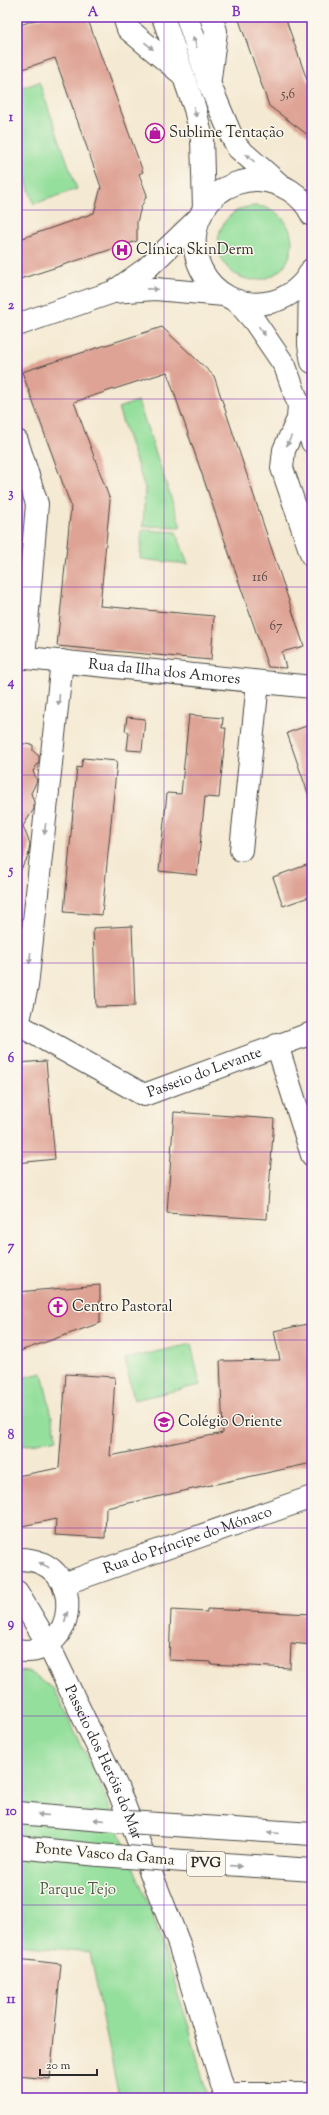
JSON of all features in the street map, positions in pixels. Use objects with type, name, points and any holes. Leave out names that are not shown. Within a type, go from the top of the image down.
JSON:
[{"type":"main road","points":[[124,17],[128,29],[183,75]]},
{"type":"main road","points":[[163,17],[195,109],[202,139],[201,214],[194,244],[200,268],[214,288],[231,298],[279,354],[312,442]]},
{"type":"main road","points":[[187,17],[209,83],[230,135],[238,148],[284,187],[301,198],[312,214]]},
{"type":"main road","points":[[209,83],[216,31],[211,17]]},
{"type":"main road","points":[[113,292],[147,268],[201,214],[221,191],[231,185],[255,180],[284,187],[312,190]]},
{"type":"main road","points":[[17,325],[113,292],[155,289],[231,298],[251,304],[278,300],[290,294],[311,272]]},
{"type":"main road","points":[[311,272],[309,345],[312,362]]},
{"type":"main road","points":[[299,404],[298,419],[284,450],[282,468],[312,556]]},
{"type":"main road","points":[[17,441],[37,504],[21,657]]},
{"type":"main road","name":"Rua da Ilha dos Amores","points":[[21,657],[312,688]]},
{"type":"main road","points":[[17,1024],[27,986],[62,661]]},
{"type":"main road","points":[[240,850],[258,682]]},
{"type":"main road","name":"Passeio do Levante","points":[[17,1024],[144,1095],[312,1033]]},
{"type":"main road","points":[[277,1045],[312,1155]]},
{"type":"main road","name":"Rua do Príncipe do Mónaco","points":[[63,1584],[312,1497]]},
{"type":"main road","points":[[17,1559],[28,1559],[39,1562],[57,1575],[63,1584],[67,1595],[68,1607],[66,1619],[61,1630],[48,1644],[32,1650],[17,1650]]},
{"type":"main road","name":"Passeio dos Heróis do Mar","points":[[17,1592],[48,1644],[117,1787],[179,1944],[226,2096]]},
{"type":"main road","points":[[17,1813],[175,1826],[312,1834]]},
{"type":"main road","name":"Ponte Vasco da Gama","points":[[17,1847],[181,1862],[312,1870]]},
{"type":"main road","points":[[226,2096],[312,2094]]},
{"type":"green space","points":[[39,82],[77,189],[34,204],[17,154],[17,90]]},
{"type":"green space","points":[[255,206],[276,212],[286,222],[292,243],[286,264],[276,274],[255,280],[234,274],[224,264],[218,243],[224,222],[234,212]]},
{"type":"green space","points":[[138,401],[181,527],[143,526],[145,488],[118,408]]},
{"type":"green space","points":[[142,530],[176,532],[188,564],[140,559]]},
{"type":"green space","points":[[191,1344],[200,1385],[134,1400],[125,1359]]},
{"type":"green space","points":[[42,1373],[57,1439],[17,1447],[17,1379]]},
{"type":"green space","name":"Parque Tejo","points":[[17,1671],[29,1672],[54,1689],[101,1786],[152,1913],[189,2027],[208,2098],[119,2098],[90,1952],[17,1945]]},
{"type":"building","points":[[44,17],[87,17],[143,172],[139,174],[147,195],[141,207],[137,222],[137,241],[17,280],[17,240],[94,213],[101,187],[55,58],[17,71],[17,26]]},
{"type":"building","points":[[238,17],[285,17],[307,80],[312,83],[312,138],[269,106]]},
{"type":"building","points":[[162,327],[214,376],[304,646],[282,652],[286,668],[268,667],[167,372],[74,402],[110,500],[100,606],[214,616],[211,660],[57,646],[71,506],[22,372]]},
{"type":"building","points":[[189,715],[223,718],[222,728],[226,728],[219,798],[205,797],[197,875],[159,871],[167,793],[181,794]]},
{"type":"building","points":[[127,717],[145,719],[142,751],[127,750],[129,732],[125,731]]},
{"type":"building","points":[[312,724],[312,799],[310,799],[287,733]]},
{"type":"building","points":[[17,743],[33,745],[33,751],[39,756],[39,762],[33,771],[37,781],[31,793],[34,802],[34,809],[23,826],[30,844],[28,857],[17,876]]},
{"type":"building","points":[[83,758],[117,761],[102,915],[64,912],[77,767],[81,768]]},
{"type":"building","points":[[312,863],[312,896],[283,906],[273,877]]},
{"type":"building","points":[[132,926],[135,1006],[96,1007],[93,928]]},
{"type":"building","points":[[46,1061],[55,1159],[17,1163],[17,1063]]},
{"type":"building","points":[[174,1112],[274,1119],[267,1219],[167,1213]]},
{"type":"building","name":"Centro Pastoral","points":[[100,1285],[100,1323],[17,1352],[17,1292]]},
{"type":"building","points":[[312,1323],[312,1463],[106,1508],[105,1538],[55,1535],[56,1519],[17,1527],[17,1476],[59,1468],[66,1374],[115,1377],[110,1456],[223,1433],[220,1361],[280,1360],[274,1331]]},
{"type":"building","points":[[207,1609],[312,1614],[312,1645],[291,1643],[290,1668],[211,1664],[211,1662],[169,1660],[171,1610],[207,1612]]},
{"type":"building","points":[[17,1959],[61,1964],[50,2079],[17,2076]]},
{"type":"place","name":"Sublime Tentação","points":[[155,133]]},
{"type":"place","name":"Clínica SkinDerm","points":[[122,250]]},
{"type":"place","name":"Centro Pastoral","points":[[58,1307]]},
{"type":"place","name":"Colégio Oriente","points":[[164,1422]]}]
